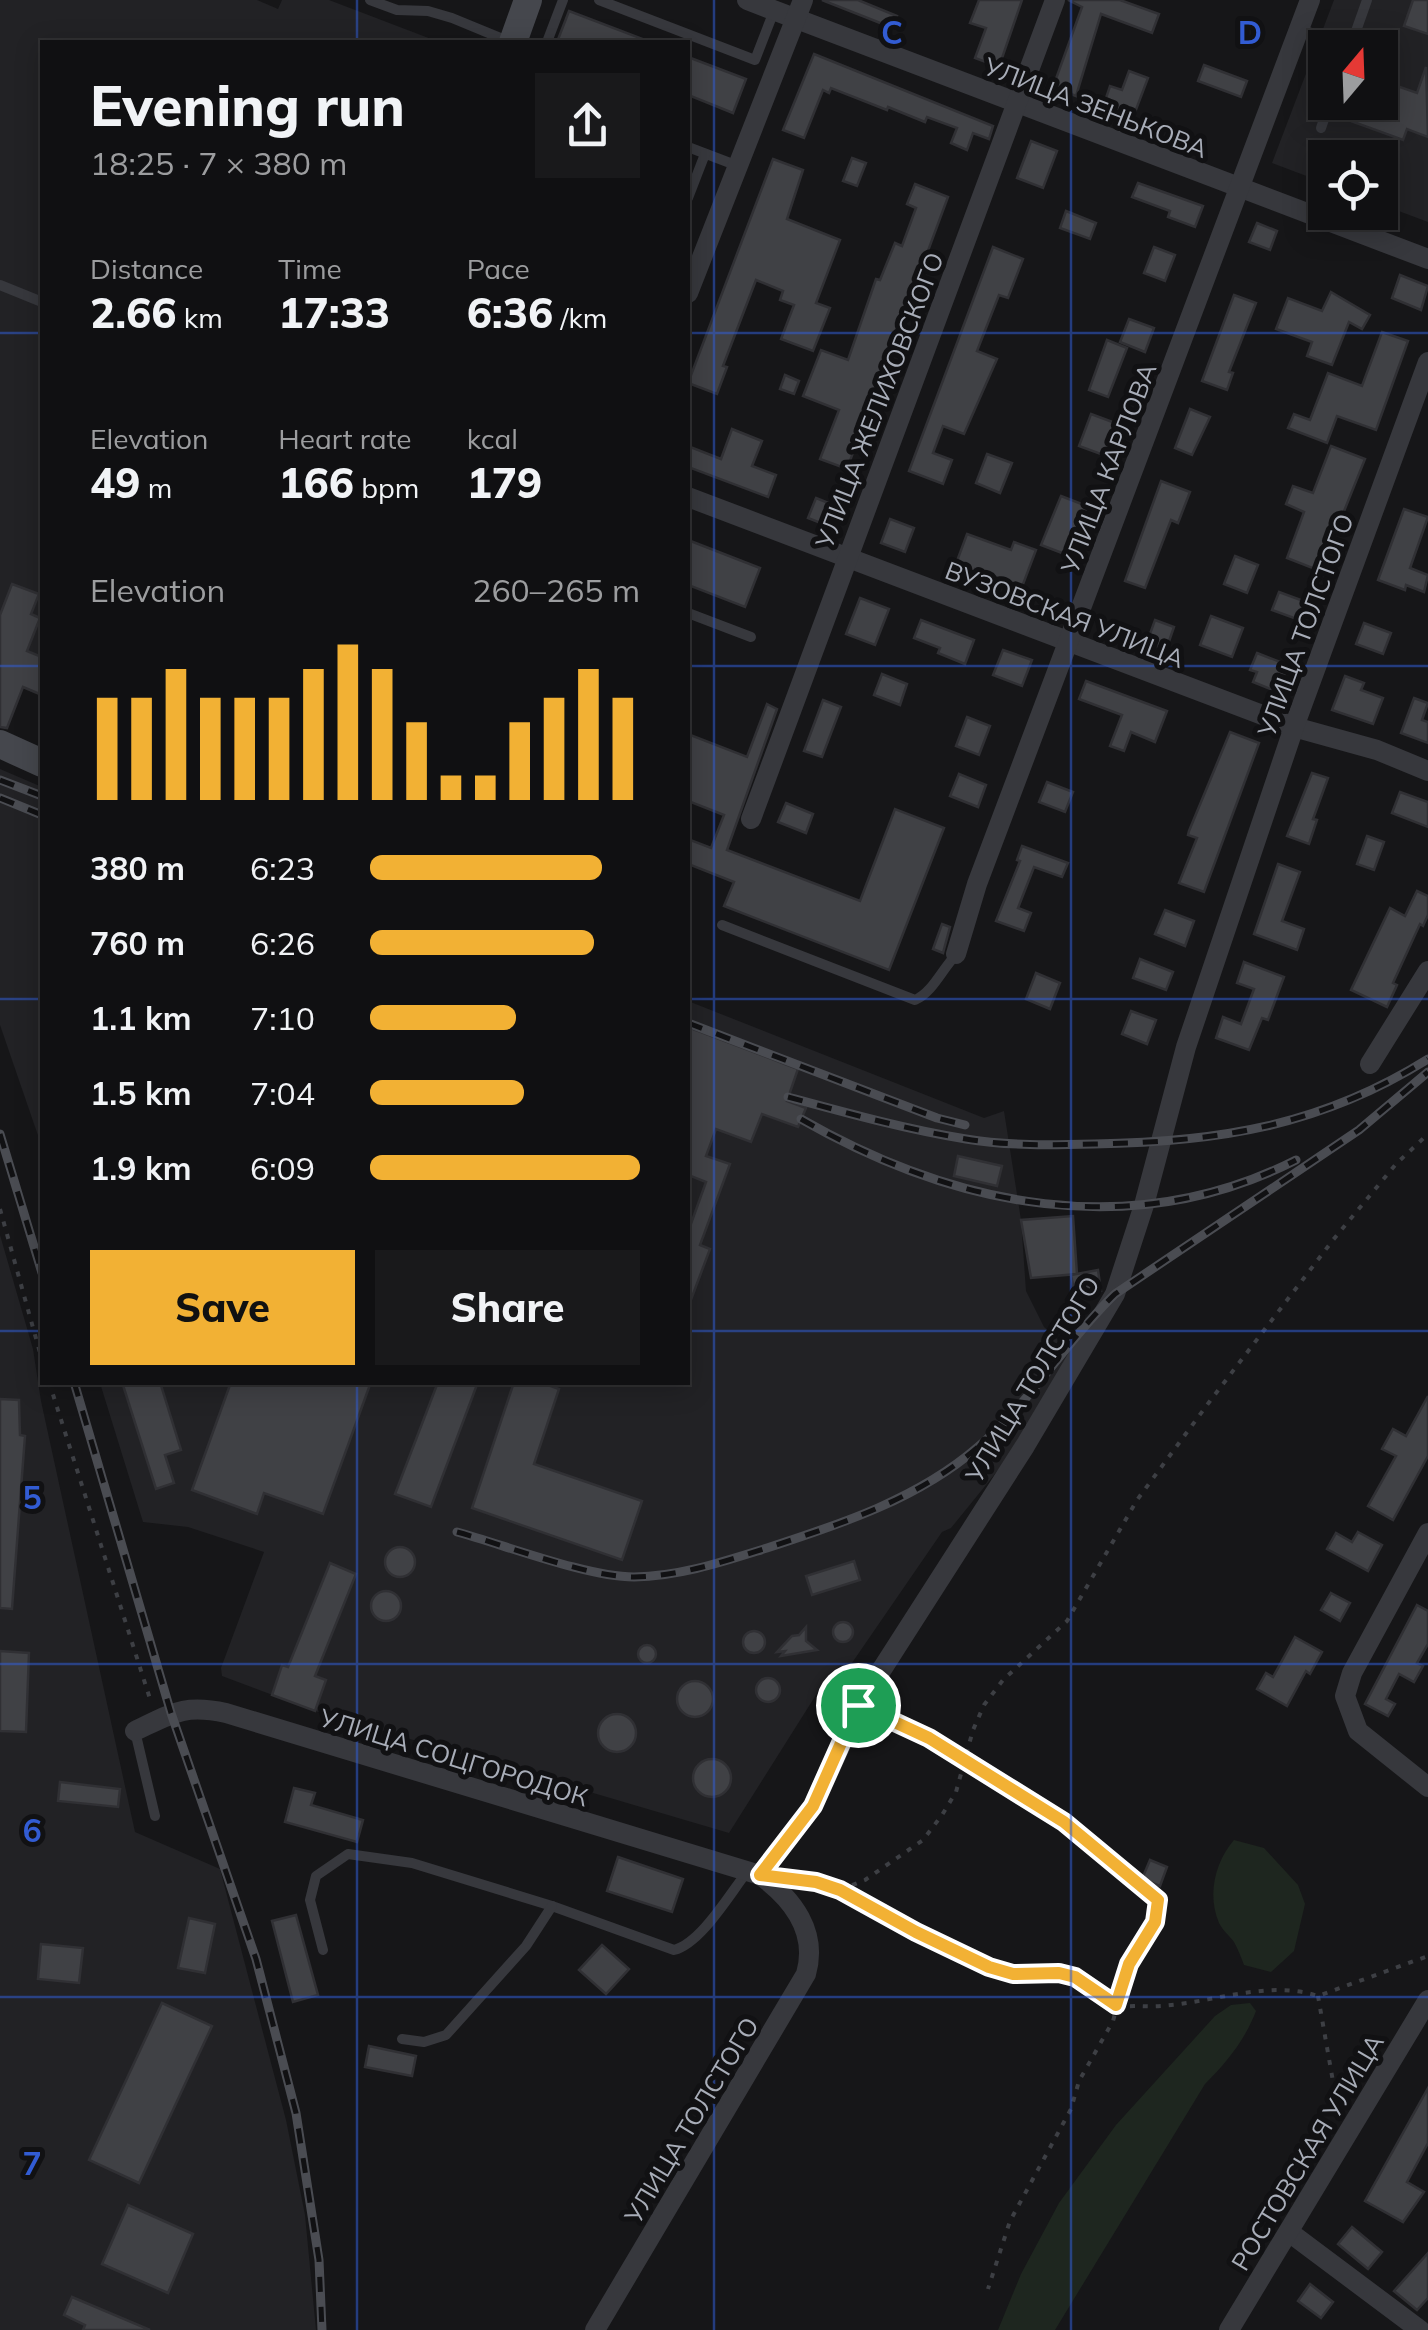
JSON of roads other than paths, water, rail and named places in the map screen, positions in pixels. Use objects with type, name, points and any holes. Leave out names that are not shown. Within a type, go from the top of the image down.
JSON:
[{"type":"street","points":[[513,40],[528,0]]},
{"type":"street","name":"УЛИЦА ЗЕНЬКОВА","points":[[747,0],[774,10],[800,10],[1018,104],[1428,259]]},
{"type":"street","name":"УЛИЦА ЖЕЛИХОВСКОГО","points":[[751,819],[1056,0]]},
{"type":"street","name":"УЛИЦА КАРЛОВА","points":[[956,954],[977,884],[1310,0]]},
{"type":"street","points":[[690,288],[800,10]]},
{"type":"street","name":"УЛИЦА ТОЛСТОГО","points":[[595,2330],[806,1974],[812,1954],[808,1934],[796,1911],[776,1887],[754,1874],[813,1806],[858,1705],[1026,1446],[1115,1294],[1144,1205],[1186,1047],[1294,727],[1428,362]]},
{"type":"street","name":"ВУЗОВСКАЯ УЛИЦА","points":[[690,498],[1294,727],[1377,750],[1428,772]]},
{"type":"street","points":[[0,744],[40,762]]},
{"type":"street","points":[[1370,1064],[1428,971]]},
{"type":"street","points":[[1428,1532],[1352,1673],[1346,1696],[1358,1731],[1428,1787]]},
{"type":"street","name":"УЛИЦА СОЦГОРОДОК","points":[[135,1730],[196,1706],[754,1874]]},
{"type":"street","name":"РОСТОВСКАЯ УЛИЦА","points":[[1229,2330],[1428,2000]]},
{"type":"street","points":[[1289,2232],[1420,2330]]},
{"type":"lane","points":[[370,0],[397,10],[428,12],[506,40]]},
{"type":"lane","points":[[548,40],[563,0]]},
{"type":"lane","points":[[600,0],[755,60],[774,10]]},
{"type":"lane","points":[[1357,30],[1368,0]]},
{"type":"lane","points":[[1299,28],[1308,31]]},
{"type":"lane","points":[[1321,128],[1324,120]]},
{"type":"lane","points":[[690,148],[738,166]]},
{"type":"lane","points":[[690,192],[704,154]]},
{"type":"lane","points":[[0,285],[40,301]]},
{"type":"lane","points":[[690,614],[751,638]]},
{"type":"lane","points":[[722,925],[915,1000],[926,995],[956,954]]},
{"type":"lane","points":[[135,1730],[155,1816]]},
{"type":"lane","points":[[323,1950],[310,1900],[316,1876],[348,1854],[412,1863],[552,1906],[674,1950],[686,1947],[754,1874]]},
{"type":"lane","points":[[402,2039],[424,2042],[446,2035],[526,1946],[552,1906]]},
{"type":"railway","points":[[0,780],[40,795]]},
{"type":"railway","points":[[0,798],[40,814]]},
{"type":"railway","points":[[690,1024],[937,1118],[965,1125]]},
{"type":"railway","points":[[788,1097],[898,1126],[982,1141],[1046,1145],[1140,1143],[1226,1134],[1308,1115],[1388,1082],[1428,1059]]},
{"type":"railway","points":[[457,1532],[593,1572],[651,1576],[767,1548],[904,1495],[955,1465],[997,1430],[1115,1294],[1359,1130],[1428,1072]]},
{"type":"railway","points":[[801,1119],[920,1174],[982,1193],[1045,1204],[1108,1207],[1171,1201],[1234,1186],[1296,1160]]},
{"type":"railway","points":[[0,1134],[40,1266]]},
{"type":"railway","points":[[75,1385],[171,1713],[256,1959],[296,2113],[319,2260],[322,2330]]}]
